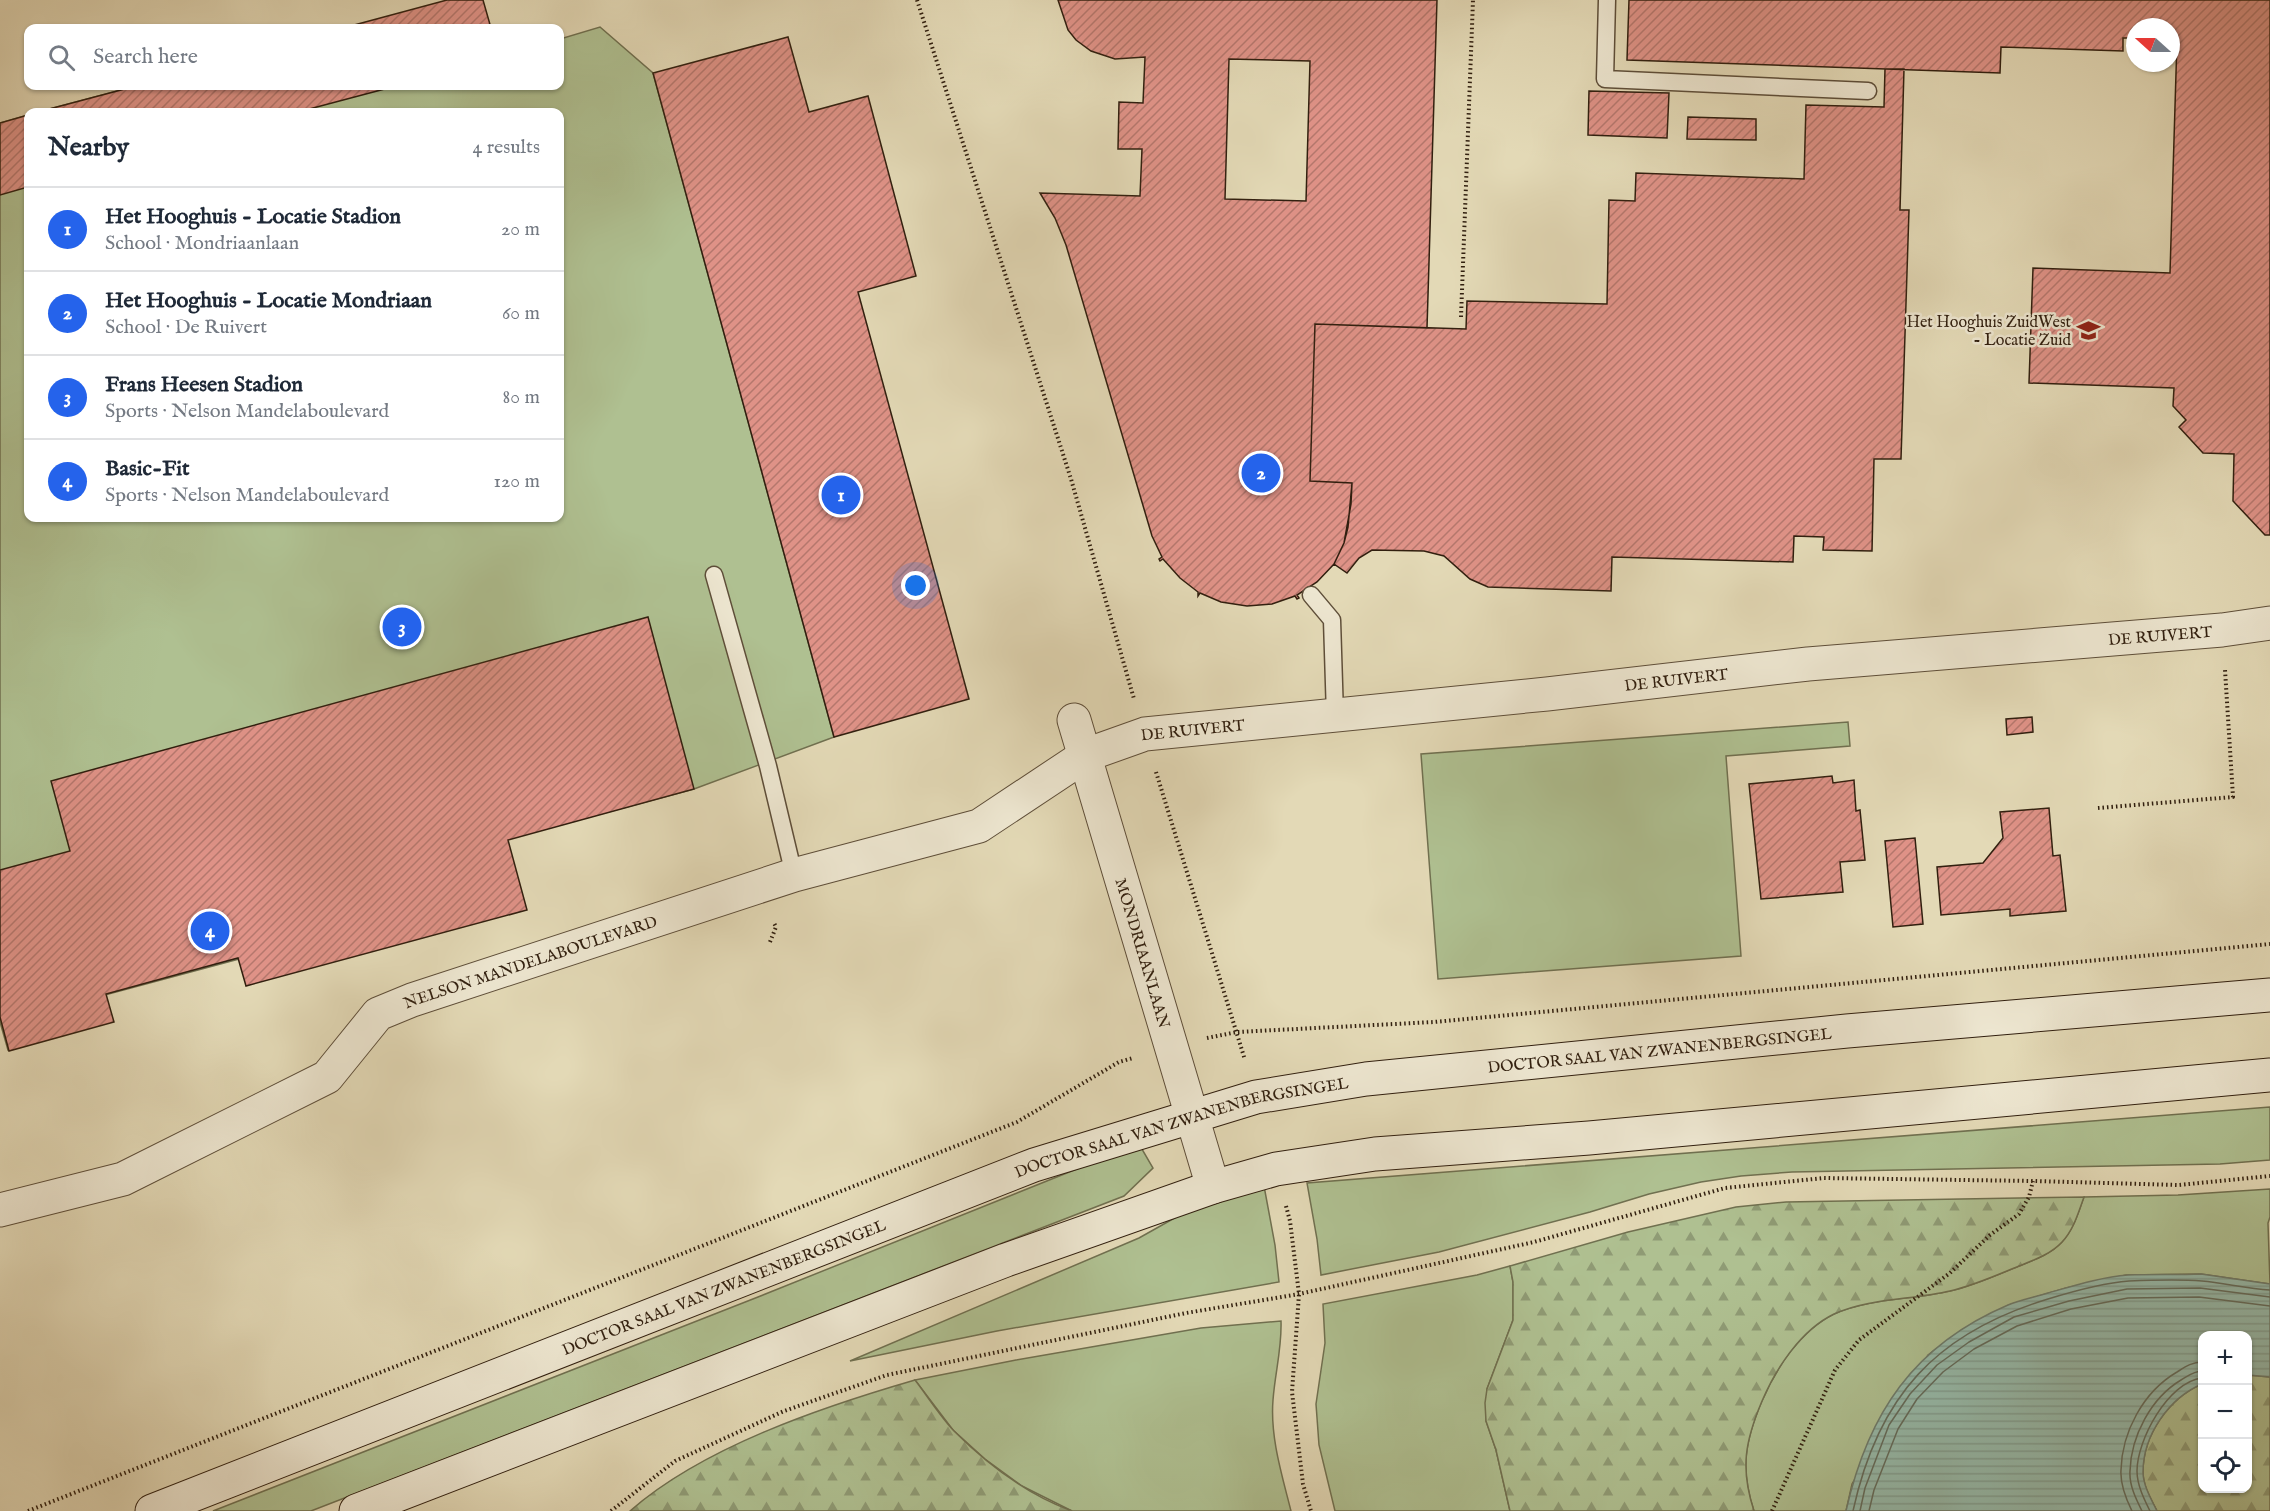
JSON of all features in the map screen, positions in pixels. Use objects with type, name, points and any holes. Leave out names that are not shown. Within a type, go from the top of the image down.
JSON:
[{"type":"main road","name":"DE RUIVERT","points":[[1086,755],[1145,734],[1547,694],[1808,664],[2222,630],[2270,623]]},
{"type":"main road","name":"MONDRIAANLAAN","points":[[1074,720],[1213,1187]]},
{"type":"main road","name":"NELSON MANDELABOULEVARD","points":[[0,1210],[123,1179],[327,1077],[378,1014],[423,996],[794,875],[980,826],[1086,755]]},
{"type":"main road","name":"DOCTOR SAAL VAN ZWANENBERGSINGEL","points":[[152,1511],[1034,1165],[1256,1097],[1366,1079],[1847,1031],[2270,995]]},
{"type":"main road","points":[[356,1511],[390,1503],[1006,1260],[1213,1187],[1276,1169],[1375,1154],[1588,1138],[2270,1075]]},
{"type":"lane","points":[[1607,0],[1605,79],[1868,91]]},
{"type":"lane","points":[[714,575],[768,766],[794,875]]},
{"type":"lane","points":[[1311,595],[1332,620],[1335,716]]},
{"type":"path","points":[[1461,317],[1473,0]]},
{"type":"path","points":[[2097,807],[2233,797],[2222,630]]},
{"type":"path","points":[[611,1511],[675,1461],[784,1411],[887,1375],[1186,1314],[1299,1294],[1534,1242],[1725,1188],[1824,1178],[2033,1180],[2179,1185],[2270,1176]]},
{"type":"path","points":[[1772,1511],[1834,1370],[1859,1340],[1950,1273],[1990,1235],[2019,1214],[2029,1197],[2033,1180]]},
{"type":"green space","points":[[600,27],[653,73],[834,737],[694,789],[507,839],[239,959],[60,1007],[66,1034],[8,1050],[0,1022],[0,123],[24,116],[24,522],[564,522],[564,108],[53,108],[121,90],[564,90],[564,38]]},
{"type":"green space","points":[[1848,722],[1850,746],[1726,756],[1741,956],[1438,979],[1421,754]]},
{"type":"green space","points":[[2270,1107],[2270,1160],[2220,1164],[1792,1172],[1741,1176],[1649,1194],[1439,1252],[1321,1275],[1307,1183]]},
{"type":"green space","points":[[1139,1144],[1153,1168],[1124,1196],[311,1511],[213,1511],[758,1297]]},
{"type":"green space","points":[[1264,1186],[1279,1282],[997,1331],[850,1361],[1139,1238],[1196,1206]]},
{"type":"green space","points":[[2270,1189],[2268,1223],[2270,1284],[2201,1274],[2126,1275],[2066,1288],[2009,1305],[1962,1330],[1928,1355],[1852,1484],[1846,1511],[1754,1511],[1747,1482],[1746,1455],[1756,1415],[1782,1363],[1800,1340],[1822,1321],[1834,1314],[1862,1305],[1959,1289],[2042,1256],[2058,1246],[2070,1232],[2084,1197],[2178,1195]]},
{"type":"green space","points":[[2084,1197],[2070,1232],[2058,1246],[2042,1256],[1959,1289],[1847,1309],[1822,1321],[1800,1340],[1782,1363],[1762,1401],[1748,1442],[1747,1482],[1754,1511],[1510,1511],[1496,1450],[1486,1421],[1485,1403],[1487,1389],[1513,1320],[1513,1282],[1510,1266],[1628,1232],[1736,1207],[1786,1202]]},
{"type":"green space","points":[[1510,1266],[1513,1282],[1513,1320],[1487,1389],[1486,1421],[1496,1450],[1510,1511],[1335,1511],[1319,1445],[1316,1404],[1325,1343],[1323,1304],[1477,1275]]},
{"type":"green space","points":[[1281,1321],[1274,1390],[1273,1428],[1291,1511],[1072,1511],[1022,1486],[985,1459],[953,1430],[915,1380],[1201,1328]]},
{"type":"green space","points":[[2252,1375],[2270,1377],[2270,1511],[2157,1511],[2144,1482],[2144,1458],[2160,1419],[2179,1398],[2198,1386],[2198,1493],[2252,1493]]},
{"type":"green space","points":[[915,1380],[949,1425],[980,1455],[1024,1487],[1072,1511],[630,1511],[659,1488],[692,1467],[728,1449],[803,1416]]},
{"type":"water","points":[[2201,1274],[2270,1284],[2270,1377],[2252,1375],[2252,1331],[2198,1331],[2198,1386],[2179,1398],[2160,1419],[2144,1458],[2144,1482],[2157,1511],[1846,1511],[1867,1443],[1882,1413],[1900,1386],[1921,1362],[1946,1340],[1975,1321],[2008,1305],[2087,1282],[2128,1275]]},
{"type":"building","points":[[447,0],[483,0],[490,24],[358,24]]},
{"type":"building","points":[[1058,0],[1437,0],[1427,328],[1315,324],[1310,481],[1352,483],[1351,504],[1344,543],[1334,564],[1317,582],[1297,595],[1299,598],[1297,599],[1295,596],[1272,604],[1247,606],[1221,602],[1200,593],[1198,596],[1198,592],[1180,578],[1163,559],[1160,561],[1159,559],[1162,557],[1152,536],[1066,245],[1055,218],[1040,193],[1140,196],[1142,149],[1118,149],[1119,102],[1143,103],[1145,57],[1115,59],[1091,51],[1076,40],[1068,30]],"holes":[[[1229,59],[1310,61],[1306,201],[1225,199]]]},
{"type":"building","points":[[1629,0],[2270,0],[2270,535],[2265,535],[2233,501],[2234,454],[2203,453],[2179,427],[2186,420],[2173,406],[2174,388],[2029,383],[2033,268],[2170,273],[2176,72],[2180,72],[2180,18],[2126,18],[2126,38],[2123,38],[2123,51],[2001,47],[2000,73],[1627,60]]},
{"type":"building","points":[[788,37],[809,112],[868,96],[916,276],[858,292],[969,699],[834,737],[653,73]]},
{"type":"building","points":[[1885,69],[1904,69],[1900,210],[1909,210],[1901,459],[1874,459],[1872,551],[1823,550],[1824,537],[1794,536],[1793,562],[1612,557],[1611,591],[1488,587],[1470,579],[1444,556],[1424,551],[1372,550],[1359,558],[1347,573],[1334,564],[1344,543],[1348,527],[1352,483],[1310,481],[1315,324],[1466,329],[1467,301],[1607,304],[1609,200],[1635,201],[1636,173],[1804,179],[1806,105],[1884,107]]},
{"type":"building","points":[[121,90],[381,90],[313,108],[53,108]]},
{"type":"building","points":[[1589,91],[1669,93],[1667,138],[1588,135]]},
{"type":"building","points":[[24,116],[24,188],[0,195],[0,123]]},
{"type":"building","points":[[1688,117],[1756,119],[1756,140],[1687,139]]},
{"type":"building","points":[[648,617],[694,789],[508,840],[527,910],[246,986],[238,958],[190,971],[106,994],[114,1022],[9,1051],[0,1017],[0,870],[70,851],[51,781]]},
{"type":"building","points":[[2032,717],[2033,732],[2007,735],[2006,719]]},
{"type":"building","points":[[1832,776],[1833,783],[1854,780],[1856,811],[1860,810],[1865,860],[1840,862],[1843,892],[1761,899],[1749,784]]},
{"type":"building","points":[[2049,808],[2053,856],[2060,855],[2066,911],[2010,916],[2010,909],[1941,915],[1937,867],[1983,863],[2003,838],[2000,812]]},
{"type":"building","points":[[1915,838],[1923,924],[1893,927],[1885,841]]},
{"type":"place","name":"Het Hooghuis ZuidWest - Locatie Zuid","points":[[2089,330]]},
{"type":"place","name":"Het Hooghuis - Locatie Mondriaan","points":[[1261,473]]},
{"type":"place","name":"Het Hooghuis - Locatie Stadion","points":[[841,495]]},
{"type":"place","name":"Frans Heesen Stadion","points":[[402,627]]},
{"type":"place","name":"Basic-Fit","points":[[210,931]]}]
